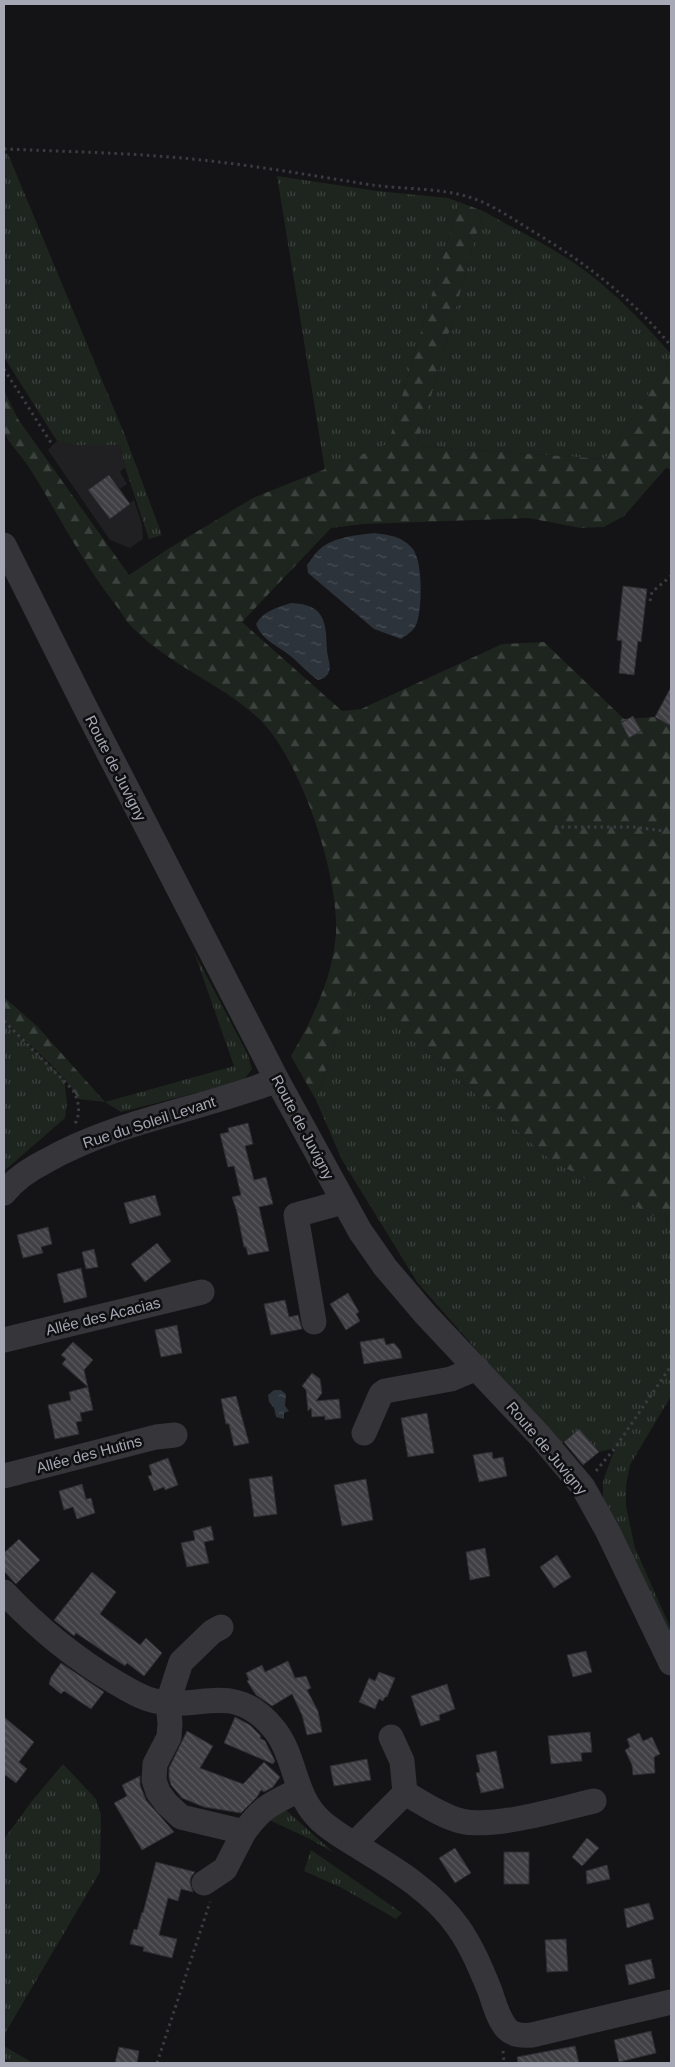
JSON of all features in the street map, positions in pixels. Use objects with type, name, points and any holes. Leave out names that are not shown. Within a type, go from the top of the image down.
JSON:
[{"type":"street","name":"Route de Juvigny","points":[[4,545],[277,1080],[360,1231],[386,1267],[425,1314],[556,1454],[583,1487],[608,1532],[671,1663]]},
{"type":"street","name":"Rue du Soleil Levant","points":[[4,1193],[18,1179],[39,1164],[96,1137],[216,1101],[277,1080]]},
{"type":"street","points":[[314,1322],[296,1215],[343,1202]]},
{"type":"street","name":"Allée des Acacias","points":[[4,1340],[202,1292]]},
{"type":"street","points":[[364,1433],[380,1394],[451,1380],[477,1368]]},
{"type":"street","name":"Allée des Hutins","points":[[4,1476],[156,1437],[175,1435]]},
{"type":"street","points":[[4,1592],[48,1635],[94,1669],[142,1697],[168,1702],[220,1699],[247,1705],[269,1723],[281,1740],[304,1801],[318,1818],[354,1844],[409,1879],[450,1917],[463,1935],[473,1953],[504,2025],[503,2057]]},
{"type":"street","points":[[221,1627],[212,1632],[181,1662],[168,1702],[169,1737],[154,1768],[154,1780],[158,1792],[171,1809],[181,1817],[244,1832]]},
{"type":"street","points":[[391,1737],[402,1761],[405,1794]]},
{"type":"street","points":[[204,1883],[225,1869],[244,1832],[265,1807],[299,1790]]},
{"type":"street","points":[[354,1844],[405,1794]]},
{"type":"street","points":[[405,1794],[443,1815],[472,1823],[491,1823],[594,1801]]},
{"type":"street","points":[[504,2025],[516,2034],[532,2035],[671,2002]]},
{"type":"path","points":[[4,149],[148,155],[219,162],[377,186],[466,197],[495,208],[565,250],[629,300],[653,324],[671,346]]},
{"type":"path","points":[[4,368],[53,446]]},
{"type":"path","points":[[650,601],[652,592],[671,576]]},
{"type":"path","points":[[555,827],[634,827],[671,832]]},
{"type":"path","points":[[4,1021],[73,1090],[78,1099],[79,1118],[69,1130]]},
{"type":"path","points":[[583,1487],[615,1448],[671,1366]]},
{"type":"path","points":[[157,2063],[213,1892],[225,1869]]},
{"type":"shaded area","points":[[57,441],[73,445],[120,445],[125,467],[120,472],[127,484],[120,489],[109,475],[89,490],[110,518],[134,500],[142,525],[143,539],[130,548],[110,540],[48,450]]},
{"type":"green space","points":[[4,153],[8,154],[124,433],[162,535],[149,539],[125,467],[120,445],[73,445],[57,441],[4,357]]},
{"type":"green space","points":[[277,176],[377,191],[448,198],[459,202],[388,444],[325,470]]},
{"type":"green space","points":[[459,202],[483,211],[417,446],[605,459],[671,360],[671,470],[666,468],[624,516],[604,527],[581,528],[528,518],[363,524],[331,528],[242,622],[342,711],[361,709],[502,644],[544,642],[624,719],[671,716],[671,1215],[666,1223],[551,1160],[353,987],[316,1100],[291,1056],[321,997],[331,965],[336,933],[335,909],[324,849],[314,817],[301,787],[287,758],[272,734],[256,716],[242,704],[163,654],[132,628],[89,568],[26,462],[7,439],[4,430],[4,390],[18,419],[129,575],[168,549],[253,498],[388,444]]},
{"type":"green space","points":[[483,211],[557,252],[585,271],[627,307],[671,354],[671,360],[605,459],[417,446]]},
{"type":"green space","points":[[194,952],[248,1055],[252,1069],[243,1081],[121,1112],[105,1102],[234,1066]]},
{"type":"green space","points":[[353,987],[551,1160],[666,1223],[671,1215],[671,1396],[630,1465],[626,1485],[626,1506],[635,1548],[671,1629],[671,1637],[603,1500],[603,1481],[615,1448],[599,1452],[579,1429],[560,1445],[417,1282],[342,1160],[316,1100]]},
{"type":"green space","points":[[4,997],[38,1027],[105,1102],[78,1099],[55,1068],[4,1021]]},
{"type":"green space","points":[[4,1021],[64,1079],[67,1102],[65,1118],[4,1171]]},
{"type":"green space","points":[[63,1764],[96,1799],[101,1815],[100,1872],[4,2035],[4,1839]]},
{"type":"green space","points":[[279,1810],[287,1811],[334,1853],[310,1839],[267,1819]]},
{"type":"green space","points":[[311,1850],[402,1913],[396,1919],[342,1888],[304,1871]]},
{"type":"green space","points":[[4,2046],[33,2063],[4,2063]]},
{"type":"water","points":[[374,533],[390,535],[404,541],[416,554],[420,572],[421,593],[418,619],[414,628],[401,639],[374,629],[308,573],[307,565],[316,552],[325,545],[346,537]]},
{"type":"water","points":[[291,603],[311,607],[318,611],[322,617],[326,632],[330,666],[328,674],[322,679],[318,680],[315,678],[267,639],[256,624],[267,613]]},
{"type":"water","points":[[274,1390],[281,1390],[286,1394],[285,1406],[289,1411],[284,1413],[284,1419],[276,1417],[274,1408],[269,1402],[268,1395]]},
{"type":"building","points":[[109,475],[130,504],[110,519],[88,490]]},
{"type":"building","points":[[623,586],[647,589],[641,642],[638,641],[634,675],[619,673],[622,641],[617,640]]},
{"type":"building","points":[[671,687],[671,726],[655,717]]},
{"type":"building","points":[[633,716],[641,731],[629,738],[621,723]]},
{"type":"building","points":[[248,1123],[253,1144],[245,1146],[254,1180],[266,1177],[273,1204],[259,1207],[269,1251],[248,1255],[246,1247],[244,1247],[232,1197],[241,1195],[234,1166],[228,1167],[220,1134],[229,1132],[228,1128]]},
{"type":"building","points":[[155,1195],[161,1215],[130,1224],[124,1203]]},
{"type":"building","points":[[48,1227],[52,1244],[41,1247],[43,1253],[23,1258],[17,1235]]},
{"type":"building","points":[[157,1243],[171,1261],[145,1282],[131,1264]]},
{"type":"building","points":[[94,1249],[98,1267],[86,1269],[82,1252]]},
{"type":"building","points":[[81,1268],[87,1297],[64,1303],[57,1274]]},
{"type":"building","points":[[348,1293],[359,1312],[356,1314],[360,1321],[346,1330],[330,1304]]},
{"type":"building","points":[[285,1300],[289,1317],[298,1315],[302,1329],[271,1335],[264,1304]]},
{"type":"building","points":[[177,1325],[182,1353],[161,1357],[155,1330]]},
{"type":"building","points":[[384,1338],[386,1345],[394,1343],[400,1350],[402,1358],[364,1364],[360,1342]]},
{"type":"building","points":[[73,1342],[93,1360],[84,1370],[88,1387],[62,1364],[66,1359],[61,1355]]},
{"type":"building","points":[[312,1373],[320,1379],[322,1393],[316,1401],[339,1399],[341,1418],[325,1420],[325,1416],[312,1417],[311,1408],[308,1411],[306,1390],[302,1386]]},
{"type":"building","points":[[88,1387],[93,1410],[80,1413],[82,1421],[76,1422],[79,1434],[55,1439],[48,1405],[71,1400],[69,1392]]},
{"type":"building","points":[[236,1396],[249,1443],[234,1446],[229,1424],[226,1424],[221,1399]]},
{"type":"building","points":[[427,1413],[434,1453],[408,1457],[401,1418]]},
{"type":"building","points":[[579,1429],[599,1452],[583,1465],[564,1442]]},
{"type":"building","points":[[492,1452],[493,1459],[503,1457],[507,1476],[479,1482],[473,1455]]},
{"type":"building","points":[[168,1458],[178,1485],[165,1490],[164,1487],[154,1491],[148,1476],[152,1475],[149,1465]]},
{"type":"building","points":[[272,1476],[277,1514],[254,1517],[249,1479]]},
{"type":"building","points":[[366,1479],[373,1520],[342,1526],[334,1485]]},
{"type":"building","points":[[82,1484],[86,1499],[91,1498],[95,1513],[77,1519],[73,1507],[64,1510],[59,1491]]},
{"type":"building","points":[[211,1526],[214,1540],[204,1542],[209,1563],[187,1567],[181,1543],[195,1540],[193,1531]]},
{"type":"building","points":[[19,1539],[40,1560],[16,1584],[4,1571],[4,1553]]},
{"type":"building","points":[[485,1548],[490,1576],[470,1580],[466,1552]]},
{"type":"building","points":[[557,1555],[571,1577],[554,1588],[540,1567]]},
{"type":"building","points":[[92,1572],[116,1592],[100,1614],[140,1645],[146,1638],[162,1653],[144,1676],[127,1663],[125,1666],[76,1633],[74,1636],[54,1620]]},
{"type":"building","points":[[586,1651],[592,1672],[573,1677],[567,1655]]},
{"type":"building","points":[[288,1661],[295,1678],[306,1676],[311,1688],[307,1690],[318,1711],[322,1732],[307,1735],[302,1715],[292,1694],[272,1706],[256,1695],[247,1681],[249,1680],[246,1673],[262,1665],[265,1672]]},
{"type":"building","points":[[61,1663],[104,1692],[91,1709],[64,1691],[61,1694],[49,1684],[51,1677]]},
{"type":"building","points":[[379,1672],[395,1678],[387,1697],[383,1701],[379,1699],[375,1709],[359,1702],[369,1678],[375,1681]]},
{"type":"building","points":[[447,1684],[455,1709],[439,1715],[440,1720],[421,1726],[411,1696]]},
{"type":"building","points":[[4,1717],[34,1742],[19,1762],[27,1769],[16,1783],[4,1774]]},
{"type":"building","points":[[235,1717],[250,1725],[261,1736],[260,1738],[265,1741],[275,1761],[273,1764],[224,1743]]},
{"type":"building","points":[[187,1731],[213,1746],[200,1768],[243,1784],[264,1762],[280,1777],[273,1787],[264,1792],[261,1790],[257,1797],[241,1813],[204,1807],[182,1798],[171,1785],[169,1768]]},
{"type":"building","points":[[590,1732],[592,1752],[581,1753],[582,1761],[551,1764],[548,1736]]},
{"type":"building","points":[[639,1733],[643,1741],[652,1737],[660,1754],[654,1757],[655,1773],[633,1775],[632,1765],[625,1750],[630,1747],[627,1739]]},
{"type":"building","points":[[496,1751],[504,1788],[481,1793],[476,1773],[480,1772],[476,1755]]},
{"type":"building","points":[[367,1759],[371,1780],[334,1786],[330,1766]]},
{"type":"building","points":[[140,1776],[140,1785],[146,1800],[174,1832],[142,1850],[114,1803],[127,1796],[122,1785]]},
{"type":"building","points":[[587,1838],[599,1848],[582,1866],[572,1857]]},
{"type":"building","points":[[455,1848],[471,1873],[455,1883],[439,1858]]},
{"type":"building","points":[[504,1852],[529,1852],[529,1884],[504,1884]]},
{"type":"building","points":[[156,1862],[195,1872],[191,1877],[190,1883],[193,1892],[181,1889],[178,1901],[168,1898],[159,1935],[177,1939],[172,1958],[143,1951],[144,1947],[130,1944],[134,1929],[137,1930],[143,1913]]},
{"type":"building","points":[[607,1865],[610,1879],[587,1884],[586,1871]]},
{"type":"building","points":[[649,1903],[654,1919],[627,1928],[624,1909]]},
{"type":"building","points":[[566,1939],[568,1971],[547,1972],[545,1940]]},
{"type":"building","points":[[651,1959],[655,1978],[629,1985],[625,1965]]},
{"type":"building","points":[[651,2031],[656,2053],[619,2062],[614,2040]]},
{"type":"building","points":[[575,2046],[579,2063],[518,2063],[517,2057]]},
{"type":"building","points":[[119,2047],[139,2051],[137,2063],[115,2063]]}]
